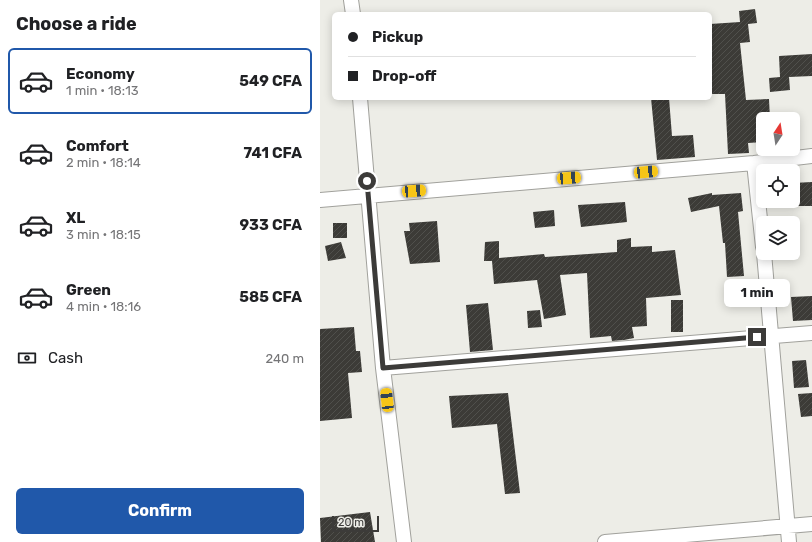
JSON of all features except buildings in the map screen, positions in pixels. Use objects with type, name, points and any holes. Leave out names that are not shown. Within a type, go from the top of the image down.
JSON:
[{"type":"street","points":[[352,0],[353,12]]},
{"type":"street","points":[[360,100],[383,368],[404,542]]},
{"type":"street","points":[[320,200],[754,163],[812,156]]},
{"type":"street","points":[[754,163],[760,216]]},
{"type":"street","points":[[765,260],[789,542]]},
{"type":"street","points":[[383,368],[812,333]]},
{"type":"street","points":[[605,542],[812,524]]},
{"type":"route","points":[[367,181],[383,368],[757,337]]}]
